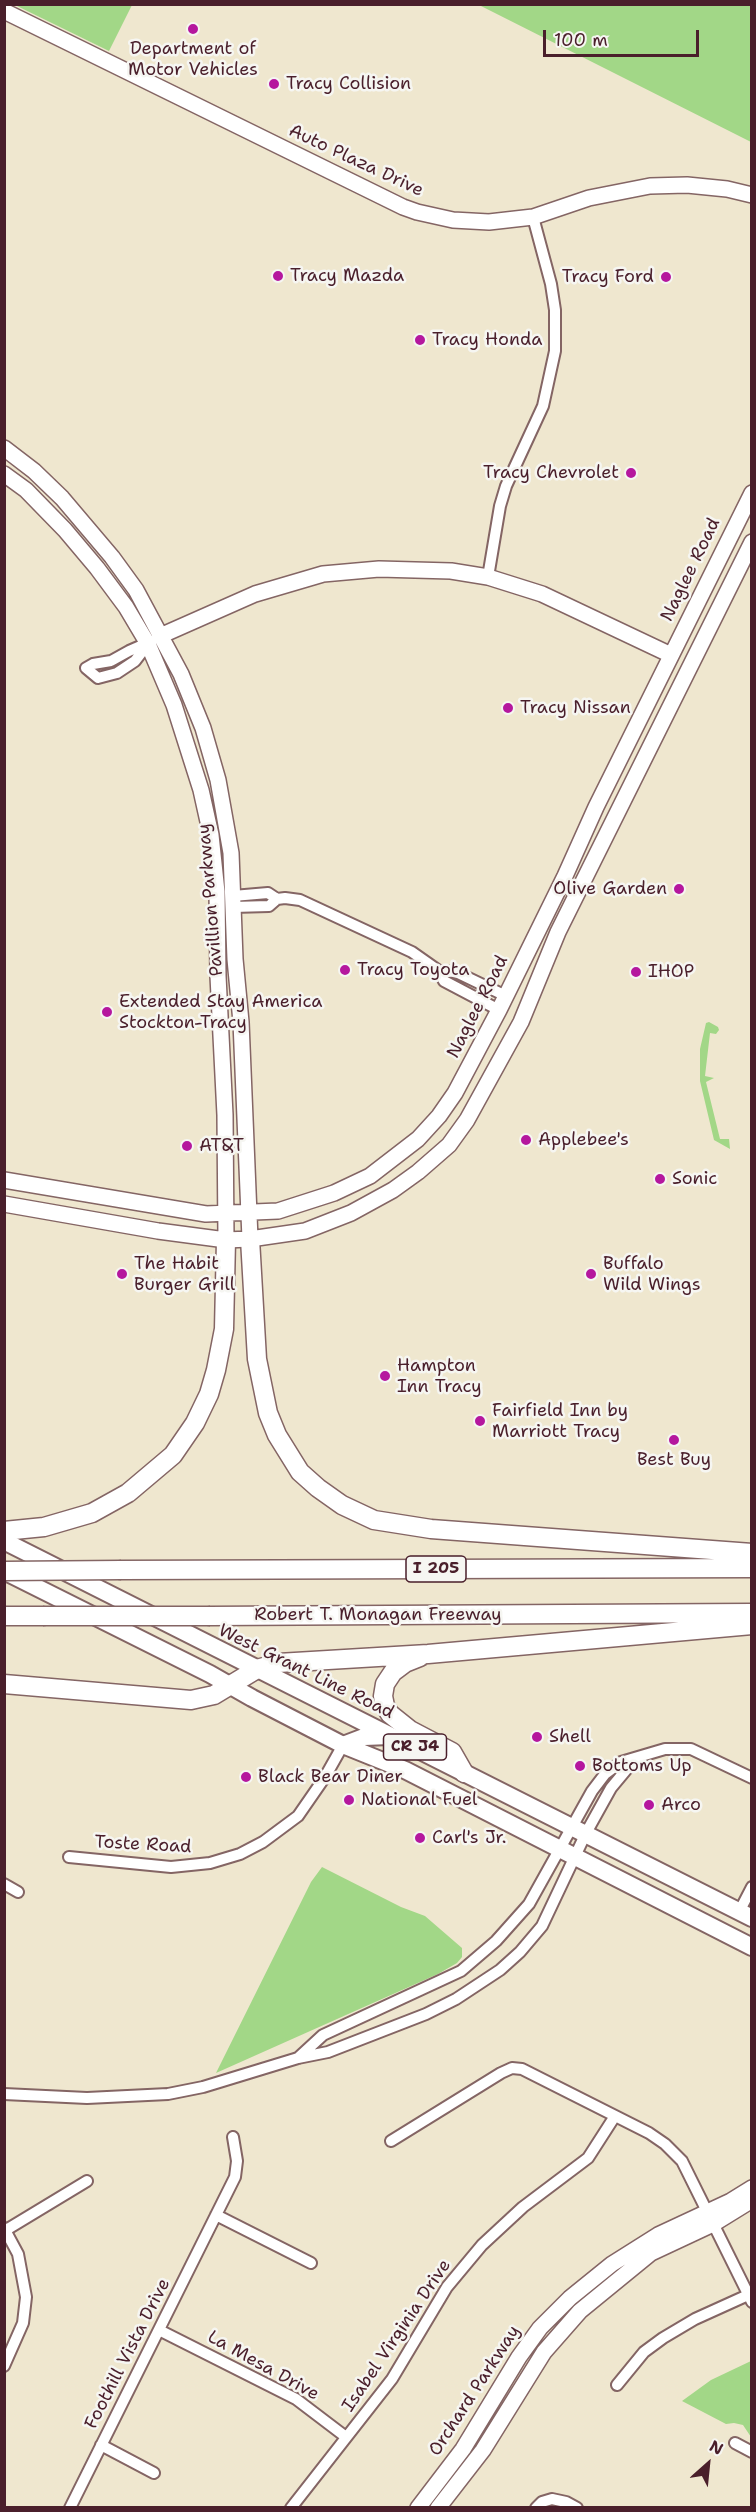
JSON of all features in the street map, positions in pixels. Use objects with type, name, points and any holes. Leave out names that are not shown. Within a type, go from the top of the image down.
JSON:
[{"type":"highway","points":[[250,1239],[257,1359],[268,1413],[277,1435],[300,1472],[342,1505],[374,1520],[414,1527],[752,1552]]},
{"type":"highway","points":[[4,1531],[44,1527],[85,1516],[128,1493],[173,1455],[195,1423],[209,1394],[221,1348],[225,1302],[226,1240]]},
{"type":"highway","name":"I 205","points":[[4,1571],[752,1568]]},
{"type":"highway","name":"Robert T. Monagan Freeway","points":[[4,1616],[752,1613]]},
{"type":"highway","points":[[4,1684],[185,1700],[214,1695],[257,1669],[278,1663],[428,1654],[752,1625]]},
{"type":"highway","points":[[428,1654],[405,1663],[393,1672],[385,1684],[383,1696],[385,1706],[390,1714],[410,1730],[453,1752],[464,1773]]},
{"type":"main road","name":"Auto Plaza Drive","points":[[4,11],[402,207],[453,220],[489,222],[533,217],[589,198],[650,186],[693,186],[727,189],[752,195]]},
{"type":"main road","name":"Pavillion Parkway","points":[[4,448],[34,471],[87,525],[136,590],[201,790],[211,835],[217,892],[218,976],[225,1115],[226,1240]]},
{"type":"main road","name":"Pavillion Parkway","points":[[4,474],[26,490],[65,530],[181,674],[203,728],[218,780],[231,853],[250,1239]]},
{"type":"main road","name":"Naglee Road","points":[[4,1180],[206,1214],[278,1211],[307,1203],[361,1180],[390,1162],[418,1139],[439,1116],[455,1093],[502,1003],[752,493]]},
{"type":"main road","points":[[4,1204],[158,1231],[226,1240],[250,1239],[305,1231],[351,1213],[393,1190],[418,1172],[448,1145],[467,1120],[521,1022],[558,932],[752,542]]},
{"type":"main road","points":[[154,640],[255,594],[323,574],[403,570],[450,571],[488,577],[542,594],[671,655]]},
{"type":"main road","name":"West Grant Line Road","points":[[4,1541],[745,1916]]},
{"type":"main road","name":"CR J4","points":[[4,1571],[343,1745],[405,1770],[752,1947]]},
{"type":"main road","points":[[343,1745],[364,1737],[391,1736]]},
{"type":"main road","name":"Orchard Parkway","points":[[438,2508],[494,2435],[544,2352],[580,2311],[651,2253],[711,2218],[752,2188]]},
{"type":"main road","name":"Orchard Parkway","points":[[418,2508],[463,2449],[519,2357],[540,2328],[570,2298],[612,2264],[658,2235],[711,2218],[752,2200]]},
{"type":"street","points":[[488,577],[500,506],[506,486],[543,406],[555,351],[555,310],[551,284],[533,217]]},
{"type":"street","points":[[154,640],[135,661],[117,673],[98,678],[86,668],[93,664],[111,661],[154,640]]},
{"type":"street","points":[[233,902],[269,906],[277,899],[300,900],[412,952],[439,971],[444,981],[502,1003]]},
{"type":"street","points":[[439,971],[456,972],[502,1003]]},
{"type":"street","name":"Toste Road","points":[[69,1857],[171,1867],[210,1863],[240,1854],[263,1842],[298,1816],[325,1777],[343,1745]]},
{"type":"street","points":[[4,2094],[87,2097],[168,2094],[203,2087],[298,2058],[328,2052],[426,2014],[456,1999],[500,1970],[520,1952],[542,1926],[576,1856],[579,1830],[592,1791],[605,1774],[621,1762],[665,1749],[691,1749],[752,1779]]},
{"type":"street","points":[[298,2058],[323,2036],[461,1971],[496,1941],[529,1904],[559,1848],[579,1830],[636,1758]]},
{"type":"street","points":[[4,1884],[18,1892]]},
{"type":"street","points":[[745,1916],[752,1887]]},
{"type":"street","points":[[391,2141],[512,2068],[522,2069],[649,2133],[682,2161],[750,2299],[695,2319],[663,2338],[637,2360],[617,2385]]},
{"type":"street","name":"Isabel Virginia Drive","points":[[291,2508],[392,2379],[447,2287],[482,2245],[523,2207],[588,2158],[615,2116]]},
{"type":"street","name":"Foothill Vista Drive","points":[[70,2508],[235,2177],[237,2161],[233,2137]]},
{"type":"street","points":[[4,2366],[23,2323],[26,2297],[18,2254],[5,2229],[87,2181]]},
{"type":"street","points":[[216,2215],[311,2263]]},
{"type":"street","name":"La Mesa Drive","points":[[159,2330],[296,2399],[346,2437]]},
{"type":"street","points":[[735,2443],[752,2452]]},
{"type":"street","points":[[101,2445],[154,2473]]},
{"type":"street","points":[[536,2508],[542,2502],[552,2499],[566,2502],[577,2508]]},
{"type":"green space","points":[[15,5],[132,5],[109,51]]},
{"type":"green space","points":[[479,5],[751,5],[751,142]]},
{"type":"green space","points":[[709,1022],[719,1030],[716,1034],[710,1033],[705,1076],[714,1078],[706,1082],[720,1139],[729,1139],[730,1149],[714,1140],[700,1081],[700,1049],[706,1023]]},
{"type":"green space","points":[[322,1867],[401,1907],[425,1916],[462,1948],[462,1957],[457,1963],[438,1974],[216,2073],[311,1882]]},
{"type":"green space","points":[[751,2361],[751,2437],[743,2425],[726,2424],[682,2401],[711,2380]]},
{"type":"place","name":"Department of Motor Vehicles","points":[[193,29]]},
{"type":"place","name":"Tracy Collision","points":[[274,84]]},
{"type":"place","name":"Tracy Mazda","points":[[278,276]]},
{"type":"place","name":"Tracy Ford","points":[[666,277]]},
{"type":"place","name":"Tracy Honda","points":[[420,340]]},
{"type":"place","name":"Tracy Chevrolet","points":[[631,473]]},
{"type":"place","name":"Tracy Nissan","points":[[508,708]]},
{"type":"place","name":"Olive Garden","points":[[679,889]]},
{"type":"place","name":"Tracy Toyota","points":[[345,970]]},
{"type":"place","name":"IHOP","points":[[636,972]]},
{"type":"place","name":"Extended Stay America Stockton-Tracy","points":[[107,1012]]},
{"type":"place","name":"Applebee's","points":[[526,1140]]},
{"type":"place","name":"AT&T","points":[[187,1146]]},
{"type":"place","name":"Sonic","points":[[660,1179]]},
{"type":"place","name":"The Habit Burger Grill","points":[[122,1274]]},
{"type":"place","name":"Buffalo Wild Wings","points":[[591,1274]]},
{"type":"place","name":"Hampton Inn Tracy","points":[[385,1376]]},
{"type":"place","name":"Fairfield Inn by Marriott Tracy","points":[[480,1421]]},
{"type":"place","name":"Best Buy","points":[[674,1440]]},
{"type":"place","name":"Shell","points":[[537,1737]]},
{"type":"place","name":"Bottoms Up","points":[[580,1766]]},
{"type":"place","name":"Black Bear Diner","points":[[246,1777]]},
{"type":"place","name":"National Fuel","points":[[349,1800]]},
{"type":"place","name":"Arco","points":[[649,1805]]},
{"type":"place","name":"Carl's Jr.","points":[[420,1838]]}]
